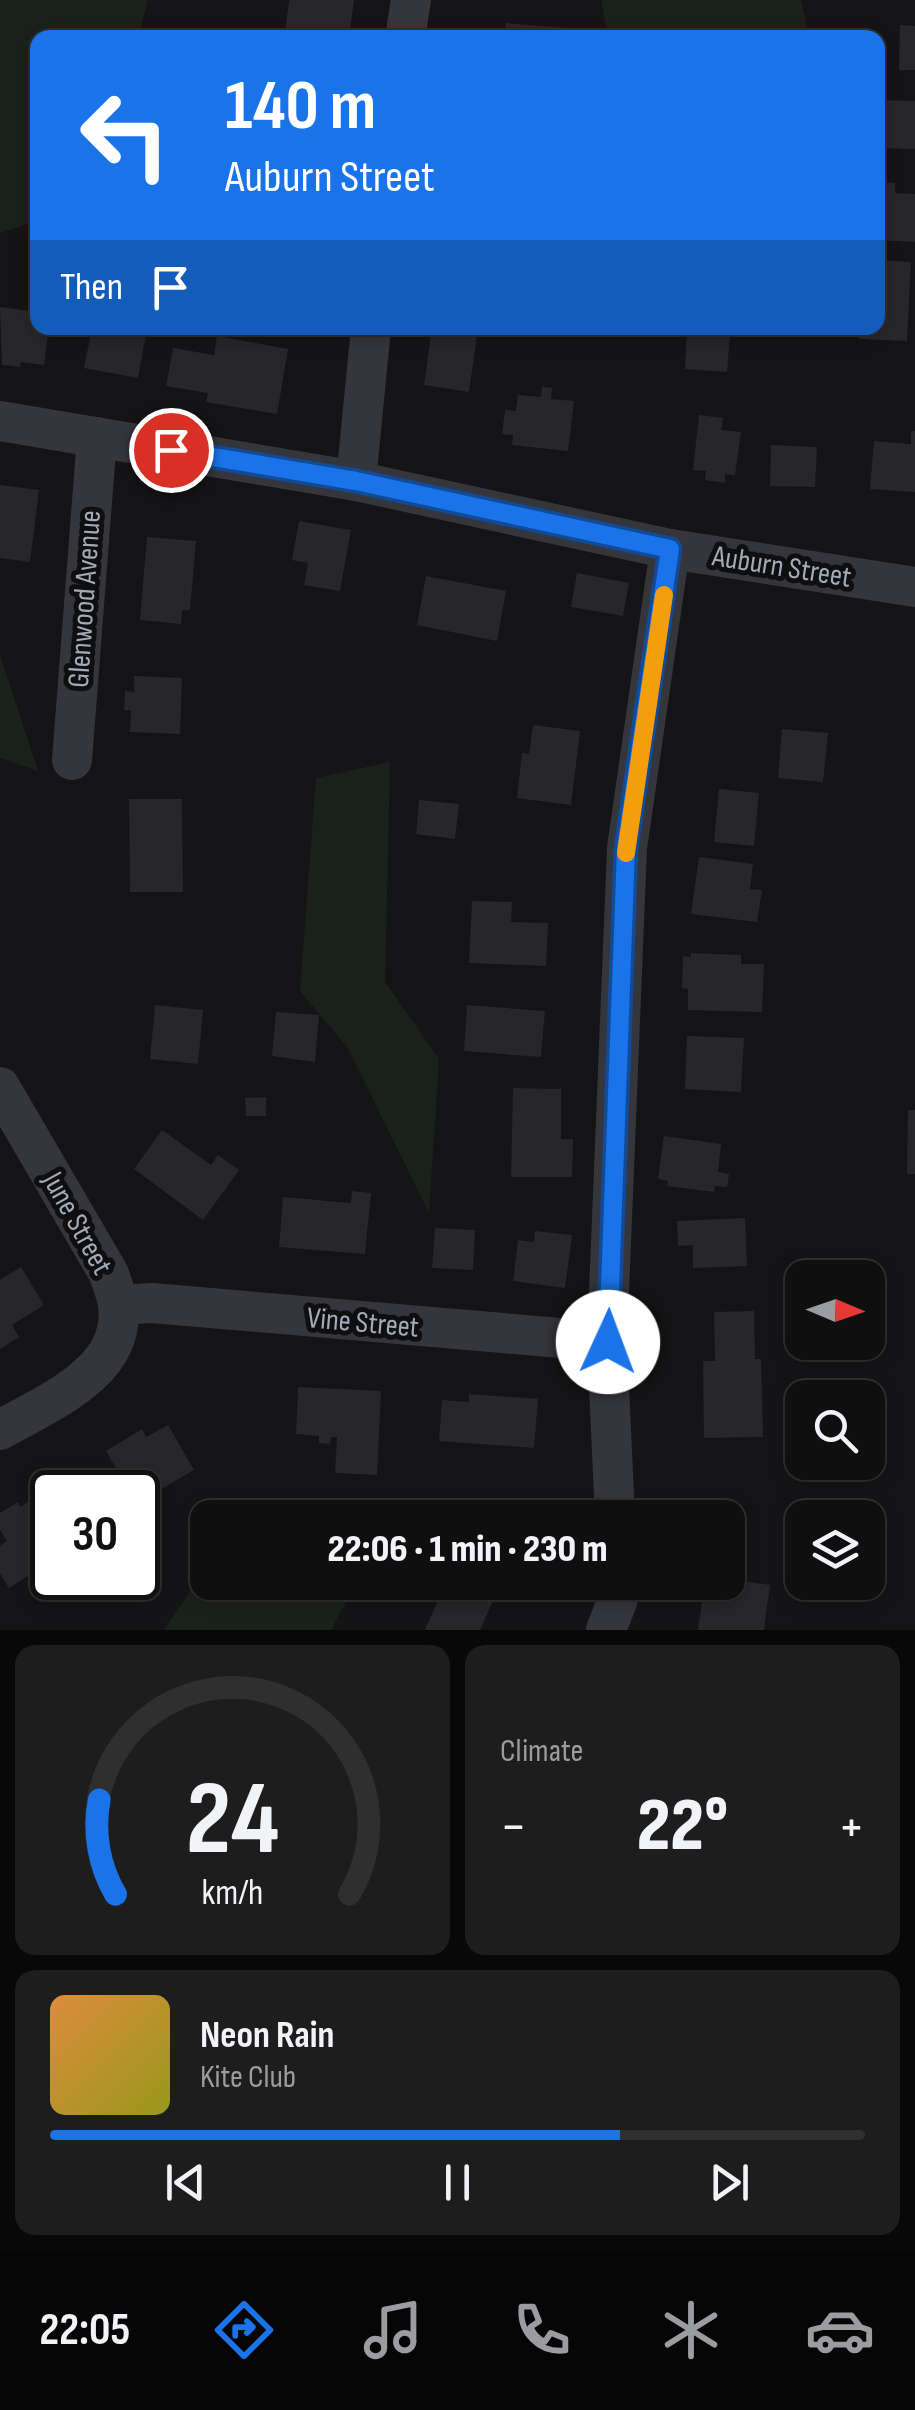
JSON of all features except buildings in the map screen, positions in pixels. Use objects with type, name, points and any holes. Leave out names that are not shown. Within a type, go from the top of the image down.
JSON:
[{"type":"street","points":[[405,30],[410,0]]},
{"type":"street","points":[[356,481],[369,335]]},
{"type":"street","name":"Auburn Street","points":[[0,421],[356,481],[670,549],[915,587]]},
{"type":"street","name":"Glenwood Avenue","points":[[72,760],[97,437]]},
{"type":"street","points":[[614,1500],[608,1342],[626,848],[670,549]]},
{"type":"street","name":"June Street","points":[[0,1086],[109,1274],[118,1306],[117,1336],[82,1383],[0,1430]]},
{"type":"street","name":"Vine Street","points":[[118,1306],[152,1303],[608,1342]]},
{"type":"street","points":[[606,1630],[618,1600]]},
{"type":"shaded area","points":[[0,0],[148,0],[140,30],[30,30],[30,223],[0,233]]},
{"type":"shaded area","points":[[601,0],[801,0],[808,30],[607,30]]},
{"type":"shaded area","points":[[0,655],[38,771],[0,758]]},
{"type":"shaded area","points":[[390,762],[385,982],[439,1059],[429,1213],[348,1048],[300,991],[316,778]]},
{"type":"shaded area","points":[[190,1591],[190,1600],[347,1600],[331,1630],[164,1630]]},
{"type":"slow traffic","points":[[626,853],[664,595]]},
{"type":"route","points":[[171,450],[356,481],[670,549],[626,848],[608,1342]]}]
